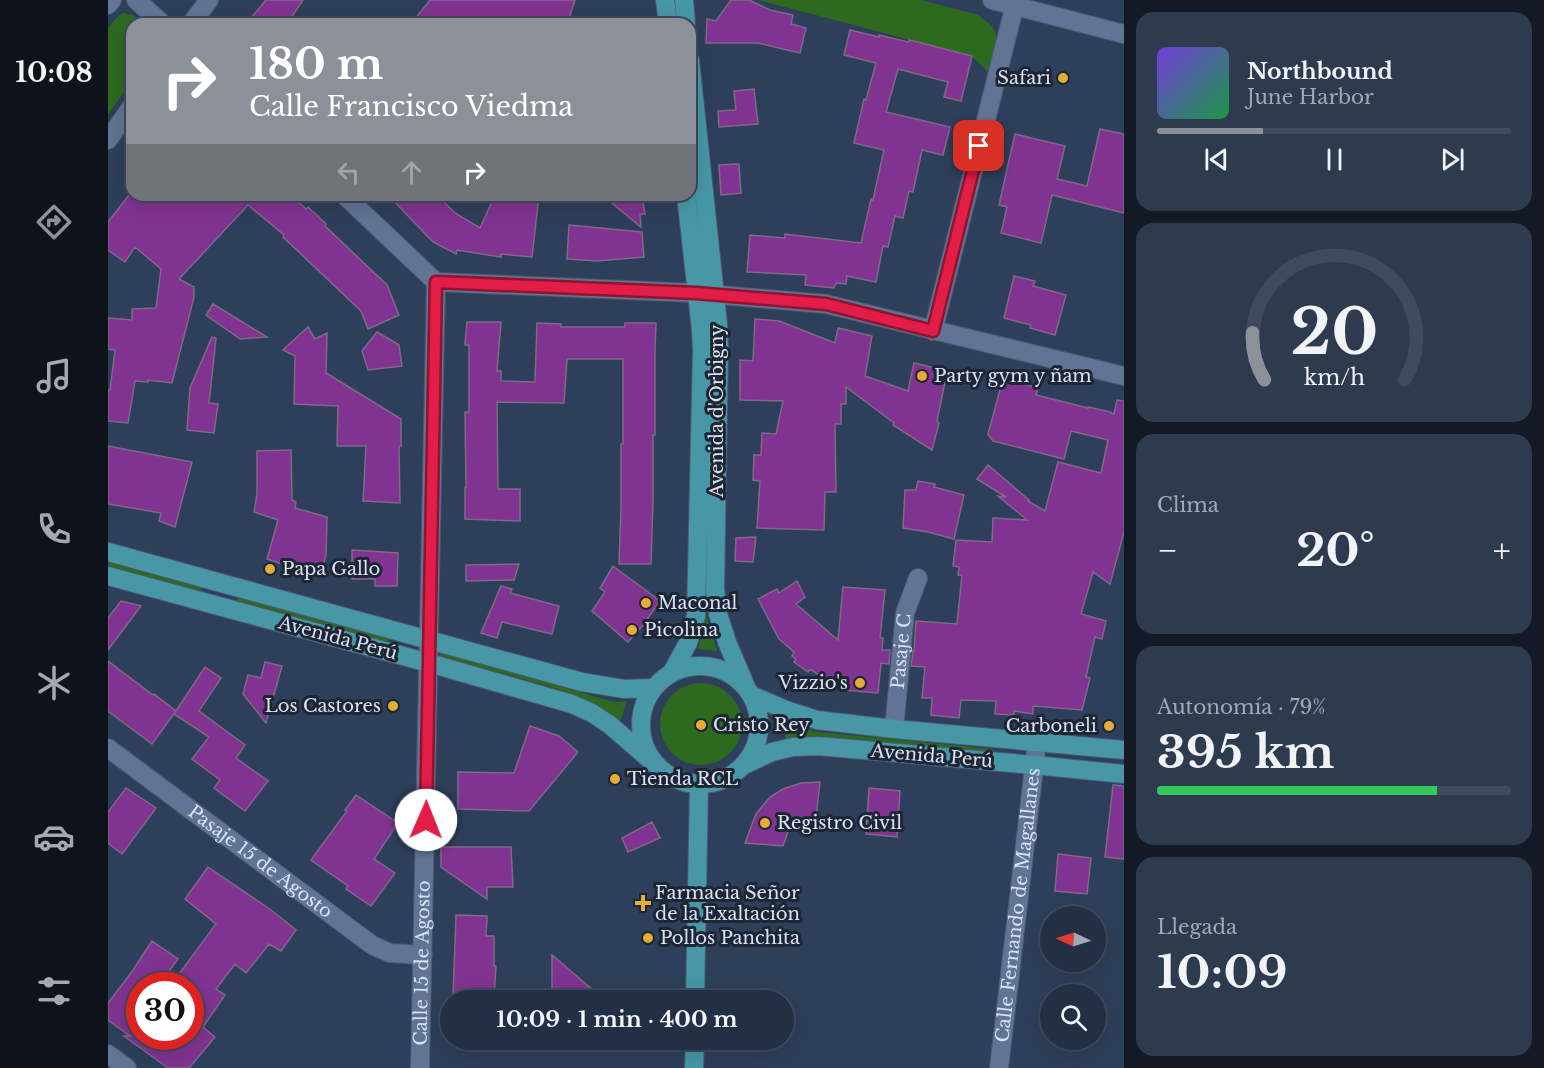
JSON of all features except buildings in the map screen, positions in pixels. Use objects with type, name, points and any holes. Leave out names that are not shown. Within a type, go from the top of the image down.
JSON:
[{"type":"main road","points":[[665,0],[667,18]]},
{"type":"main road","points":[[684,0],[686,18]]},
{"type":"main road","name":"Avenida d'Orbigny","points":[[696,116],[719,347],[715,589],[718,614],[727,642],[748,691]]},
{"type":"main road","name":"Avenida d'Orbigny","points":[[672,672],[688,643],[696,616],[702,350],[687,201]]},
{"type":"main road","name":"Avenida Perú","points":[[108,552],[582,682],[624,689],[653,688]]},
{"type":"main road","name":"Avenida Perú","points":[[108,576],[572,704],[592,712],[656,764]]},
{"type":"main road","points":[[691,666],[712,666],[730,674],[748,691],[759,715],[758,736],[755,747],[744,765],[726,779],[712,784],[690,784],[670,777],[656,764],[645,747],[641,727],[644,706],[653,688],[672,672],[691,666]]},
{"type":"main road","name":"Avenida Perú","points":[[748,691],[786,710],[817,720],[1124,750]]},
{"type":"main road","name":"Avenida Perú","points":[[744,765],[772,752],[793,747],[818,746],[1124,774]]},
{"type":"main road","points":[[695,990],[699,784]]},
{"type":"main road","points":[[694,1050],[694,1068]]},
{"type":"street","points":[[108,5],[112,0]]},
{"type":"street","points":[[136,0],[156,18]]},
{"type":"street","points":[[196,18],[209,0]]},
{"type":"street","points":[[992,0],[1015,3],[1124,34]]},
{"type":"street","points":[[933,331],[1015,3]]},
{"type":"street","points":[[108,140],[126,114]]},
{"type":"street","points":[[350,201],[436,282],[696,293],[826,304],[1124,376]]},
{"type":"street","name":"Calle 15 de Agosto","points":[[420,1068],[436,282]]},
{"type":"street","name":"Pasaje C","points":[[894,729],[905,613],[918,578]]},
{"type":"street","name":"Calle Fernando de Magallanes","points":[[999,1068],[1037,742]]},
{"type":"street","name":"Pasaje 15 de Agosto","points":[[108,748],[372,945],[390,953],[423,954]]},
{"type":"street","points":[[108,1054],[127,1068]]},
{"type":"green space","points":[[758,0],[921,0],[978,15],[992,26],[996,40],[988,72],[972,56]]},
{"type":"green space","points":[[123,13],[137,18],[126,18],[126,90],[108,115],[108,28]]},
{"type":"green space","points":[[108,562],[202,587],[200,592],[108,567]]},
{"type":"green space","points":[[238,596],[390,638],[388,642],[237,601]]},
{"type":"green space","points":[[706,613],[709,628],[718,651],[698,649]]},
{"type":"green space","points":[[440,651],[607,700],[627,701],[620,721],[598,706],[574,695],[440,656]]},
{"type":"green space","points":[[701,683],[717,686],[730,695],[739,708],[742,724],[739,740],[730,753],[717,762],[701,765],[685,762],[672,753],[663,740],[660,724],[663,708],[672,695],[685,686]]},
{"type":"green space","points":[[787,724],[817,732],[993,749],[993,753],[817,736],[785,741]]},
{"type":"place","name":"Safari","points":[[1063,78]]},
{"type":"place","name":"Party gym y ñam","points":[[922,376]]},
{"type":"place","name":"Papa Gallo","points":[[270,569]]},
{"type":"place","name":"Maconal","points":[[646,603]]},
{"type":"place","name":"Picolina","points":[[632,630]]},
{"type":"place","name":"Vizzio's","points":[[860,683]]},
{"type":"place","name":"Los Castores","points":[[393,706]]},
{"type":"place","name":"Cristo Rey","points":[[701,725]]},
{"type":"place","name":"Carboneli","points":[[1109,726]]},
{"type":"place","name":"Tienda RCL","points":[[615,779]]},
{"type":"place","name":"Registro Civil","points":[[765,823]]},
{"type":"place","name":"Farmacia Señor de la Exaltación","points":[[643,903]]},
{"type":"place","name":"Pollos Panchita","points":[[648,938]]},
{"type":"route","points":[[426,820],[436,282],[696,293],[826,304],[933,331],[979,146]]}]
